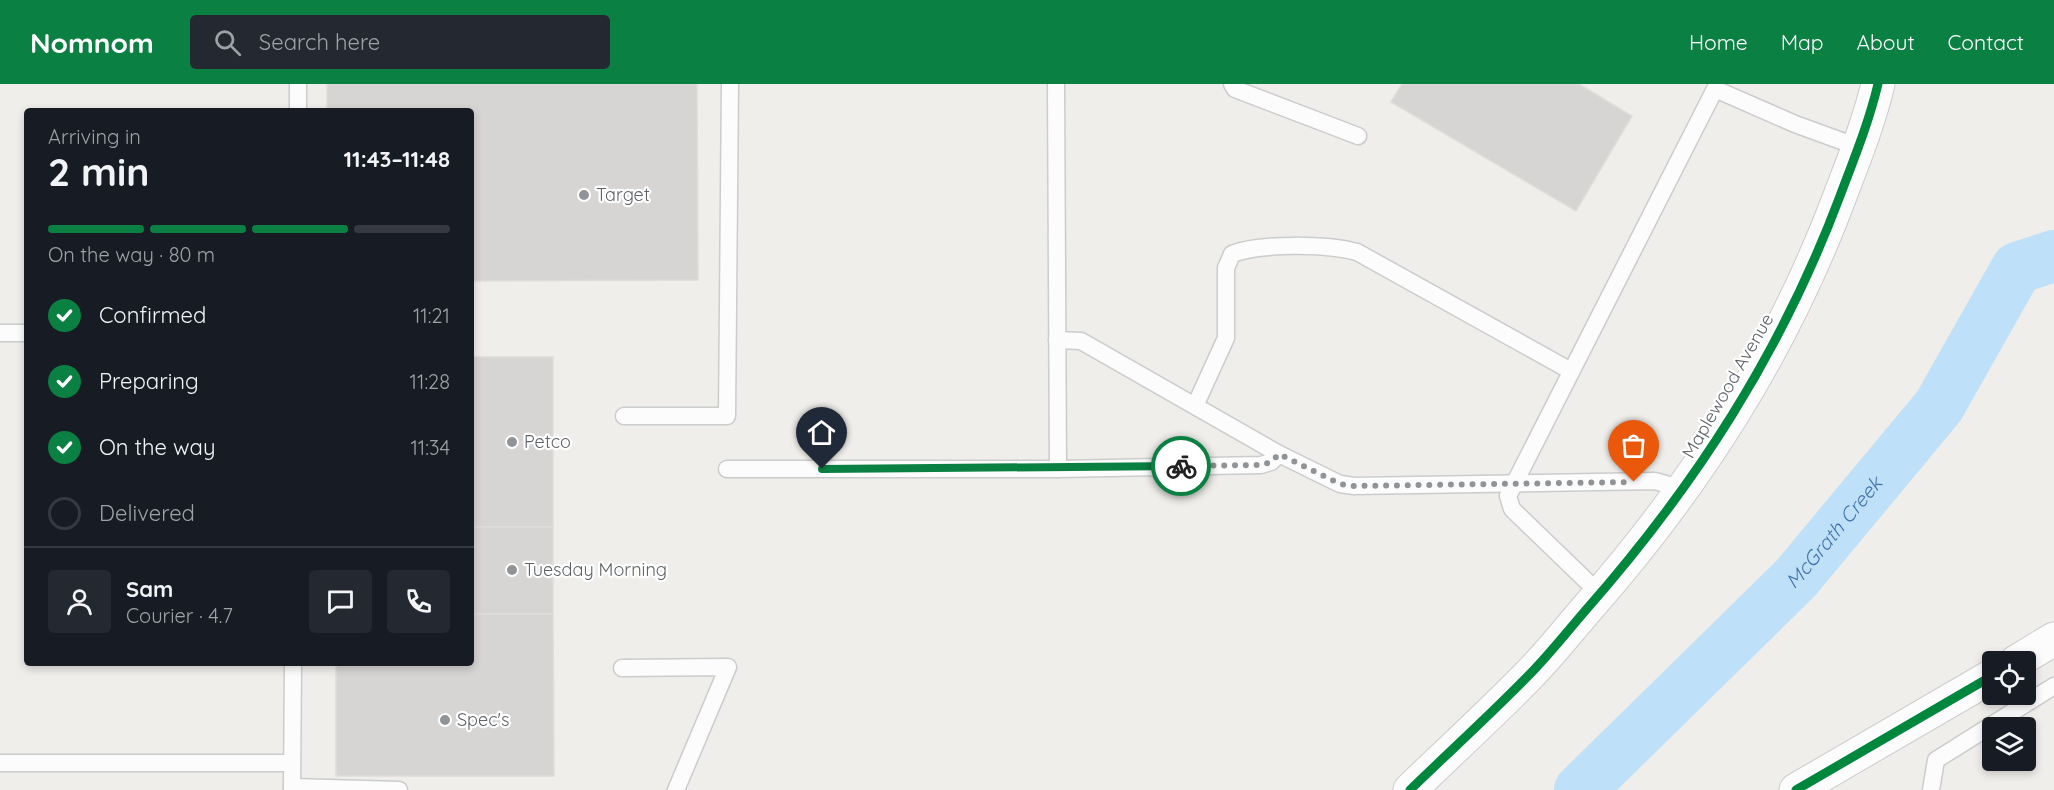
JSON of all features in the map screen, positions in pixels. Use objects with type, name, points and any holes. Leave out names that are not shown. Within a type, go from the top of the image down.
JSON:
[{"type":"street","name":"Maplewood Avenue","points":[[1410,790],[1529,675],[1632,557],[1697,473],[1760,371],[1792,308],[1826,233],[1858,147],[1878,84]]},
{"type":"street","points":[[2034,651],[2054,639]]},
{"type":"street","points":[[1796,790],[1982,682]]},
{"type":"lane","points":[[298,84],[298,108]]},
{"type":"lane","points":[[624,416],[727,416],[730,84]]},
{"type":"lane","points":[[1056,84],[1058,469]]},
{"type":"lane","points":[[1232,84],[1235,89],[1358,136]]},
{"type":"lane","points":[[1600,594],[1512,508],[1508,496],[1717,87],[1795,124],[1858,147]]},
{"type":"lane","points":[[1195,406],[1226,338],[1226,268],[1232,254],[1247,248],[1337,247],[1357,252],[1570,371]]},
{"type":"lane","points":[[0,333],[24,333]]},
{"type":"lane","points":[[1057,340],[1081,341],[1279,454],[1340,484],[1354,486],[1655,481],[1683,489]]},
{"type":"lane","points":[[727,469],[1058,469],[1261,465],[1271,462],[1279,454]]},
{"type":"lane","points":[[293,666],[292,788],[399,790]]},
{"type":"lane","points":[[622,668],[728,667],[676,790]]},
{"type":"lane","points":[[1931,790],[1936,760],[2054,686]]},
{"type":"lane","points":[[0,763],[292,763]]},
{"type":"water","points":[[2054,235],[2054,265],[2017,268]]},
{"type":"building","name":"Target","points":[[327,84],[697,84],[698,280],[474,281],[474,108],[327,108]]},
{"type":"building","points":[[1402,84],[1579,84],[1632,116],[1576,211],[1391,102]]},
{"type":"building","name":"Petco","points":[[474,357],[553,357],[553,527],[474,527]]},
{"type":"building","name":"Tuesday Morning","points":[[474,527],[553,527],[553,614],[474,614]]},
{"type":"building","name":"Spec's","points":[[474,614],[553,614],[554,776],[336,776],[336,666],[474,666]]},
{"type":"waterway","name":"McGrath Creek","points":[[1580,790],[1796,578],[1939,406],[2017,268],[2054,256]]},
{"type":"cycle path","points":[[1410,790],[1543,660],[1625,563],[1699,466],[1763,363],[1817,254],[1866,126],[1878,84]]},
{"type":"cycle path","points":[[1796,790],[1982,682]]},
{"type":"way so far","points":[[1181,466],[1261,465],[1271,462],[1279,454],[1340,484],[1354,486],[1634,482]]},
{"type":"place","name":"Target","points":[[584,195]]},
{"type":"place","name":"Petco","points":[[512,442]]},
{"type":"place","name":"Tuesday Morning","points":[[512,570]]},
{"type":"place","name":"Spec's","points":[[445,720]]},
{"type":"route","points":[[822,469],[1058,469],[1181,466]]}]
